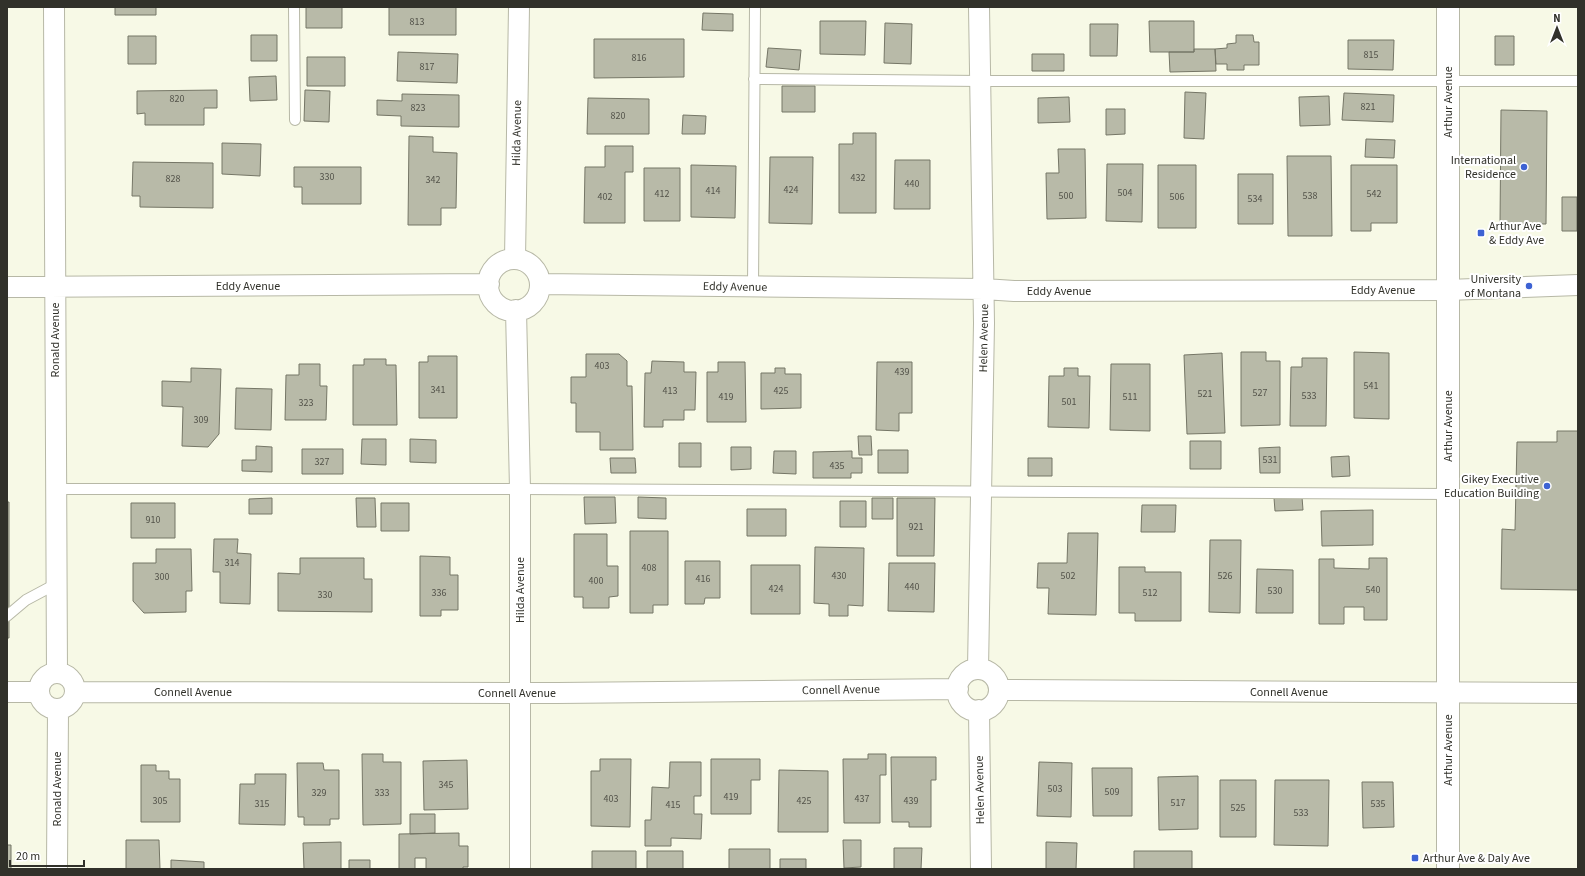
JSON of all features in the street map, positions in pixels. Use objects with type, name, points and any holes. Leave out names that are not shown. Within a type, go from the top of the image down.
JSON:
[{"type":"street","name":"Ronald Avenue","points":[[54,7],[54,287],[57,673]]},
{"type":"street","name":"Hilda Avenue","points":[[515,259],[519,7]]},
{"type":"street","name":"Helen Avenue","points":[[978,669],[982,492],[984,289],[979,7]]},
{"type":"street","name":"Arthur Avenue","points":[[1448,7],[1448,869]]},
{"type":"street","points":[[515,259],[525,261],[532,266],[537,272],[540,284],[538,296],[533,303],[516,310],[509,310],[501,307],[494,301],[490,293],[489,284],[490,276],[494,268],[501,262],[515,259]]},
{"type":"street","name":"Eddy Avenue","points":[[7,287],[489,284]]},
{"type":"street","name":"Eddy Avenue","points":[[540,284],[984,289],[1014,291],[1448,290],[1578,285]]},
{"type":"street","name":"Hilda Avenue","points":[[516,310],[520,489],[520,869]]},
{"type":"street","points":[[978,669],[990,672],[995,677],[999,690],[994,703],[989,707],[979,710],[964,705],[960,700],[958,689],[963,675],[969,671],[978,669]]},
{"type":"street","points":[[57,673],[67,676],[72,680],[75,685],[76,692],[71,703],[67,707],[58,710],[45,705],[41,701],[39,692],[40,684],[44,679],[49,675],[57,673]]},
{"type":"street","name":"Connell Avenue","points":[[76,692],[520,692],[958,689]]},
{"type":"street","name":"Connell Avenue","points":[[999,690],[1578,693]]},
{"type":"street","points":[[7,692],[39,692]]},
{"type":"street","name":"Ronald Avenue","points":[[57,869],[58,710]]},
{"type":"street","name":"Helen Avenue","points":[[979,710],[981,869]]},
{"type":"lane","points":[[294,7],[295,120]]},
{"type":"lane","points":[[753,287],[755,7]]},
{"type":"lane","points":[[754,79],[981,81],[1578,81]]},
{"type":"lane","points":[[55,489],[520,489],[1448,494]]},
{"type":"lane","points":[[7,616],[26,600],[56,584]]},
{"type":"building","points":[[115,7],[156,7],[156,15],[115,15]]},
{"type":"building","points":[[306,7],[342,7],[342,28],[306,28]]},
{"type":"building","points":[[389,7],[456,7],[456,35],[389,35]]},
{"type":"building","points":[[703,13],[733,14],[733,31],[702,30]]},
{"type":"building","points":[[820,21],[866,21],[865,55],[820,54]]},
{"type":"building","points":[[1149,21],[1194,21],[1194,52],[1150,52]]},
{"type":"building","points":[[885,23],[912,24],[911,64],[884,63]]},
{"type":"building","points":[[1090,24],[1118,24],[1117,56],[1090,56]]},
{"type":"building","points":[[251,35],[277,35],[277,61],[251,61]]},
{"type":"building","points":[[1236,35],[1253,35],[1254,42],[1259,42],[1259,65],[1244,65],[1244,70],[1227,70],[1227,64],[1216,64],[1215,49],[1227,48],[1227,44],[1236,43]]},
{"type":"building","points":[[128,36],[156,36],[156,64],[128,64]]},
{"type":"building","points":[[1495,36],[1514,36],[1514,65],[1495,65]]},
{"type":"building","points":[[594,39],[684,39],[684,77],[594,78]]},
{"type":"building","points":[[1348,40],[1394,40],[1393,70],[1348,69]]},
{"type":"building","points":[[768,48],[801,50],[799,70],[766,67]]},
{"type":"building","points":[[1194,49],[1215,49],[1216,71],[1170,72],[1169,52],[1194,52]]},
{"type":"building","points":[[398,52],[458,54],[457,83],[397,81]]},
{"type":"building","points":[[1032,54],[1064,54],[1064,71],[1032,71]]},
{"type":"building","points":[[307,57],[345,57],[345,86],[307,86]]},
{"type":"building","points":[[276,76],[277,100],[250,101],[249,77]]},
{"type":"building","points":[[782,86],[815,86],[815,112],[782,112]]},
{"type":"building","points":[[217,90],[217,108],[204,108],[204,125],[145,125],[145,113],[137,114],[137,91]]},
{"type":"building","points":[[305,90],[330,91],[329,122],[304,121]]},
{"type":"building","points":[[1185,92],[1206,93],[1204,139],[1184,138]]},
{"type":"building","points":[[1344,93],[1394,95],[1393,122],[1342,120]]},
{"type":"building","points":[[402,94],[459,95],[459,127],[401,126],[401,116],[377,115],[377,100],[402,101]]},
{"type":"building","points":[[1329,96],[1330,125],[1300,126],[1299,97]]},
{"type":"building","points":[[1069,97],[1070,122],[1038,123],[1038,98]]},
{"type":"building","points":[[588,98],[649,99],[649,134],[587,134]]},
{"type":"building","points":[[1106,109],[1125,109],[1125,134],[1106,135]]},
{"type":"building","name":"International Residence","points":[[1501,110],[1547,111],[1546,224],[1500,224]]},
{"type":"building","points":[[683,115],[706,116],[705,134],[682,134]]},
{"type":"building","points":[[853,133],[876,133],[876,213],[839,213],[839,144],[853,144]]},
{"type":"building","points":[[409,136],[433,137],[433,152],[457,153],[456,208],[441,208],[441,225],[408,225]]},
{"type":"building","points":[[1366,139],[1395,140],[1394,158],[1365,157]]},
{"type":"building","points":[[222,143],[261,144],[260,176],[222,174]]},
{"type":"building","points":[[605,146],[633,146],[633,172],[625,172],[625,223],[584,223],[585,167],[605,167]]},
{"type":"building","points":[[1058,149],[1085,149],[1086,218],[1047,219],[1046,173],[1059,173]]},
{"type":"building","points":[[1287,156],[1331,156],[1332,236],[1288,236]]},
{"type":"building","points":[[770,157],[813,157],[812,224],[769,223]]},
{"type":"building","points":[[895,160],[930,160],[930,209],[894,209]]},
{"type":"building","points":[[133,162],[213,163],[213,208],[140,207],[140,196],[132,196]]},
{"type":"building","points":[[1107,164],[1143,164],[1142,222],[1106,221]]},
{"type":"building","points":[[691,165],[736,166],[735,218],[691,217]]},
{"type":"building","points":[[1158,165],[1196,165],[1196,228],[1158,228]]},
{"type":"building","points":[[1351,165],[1397,165],[1397,223],[1371,223],[1371,231],[1351,231]]},
{"type":"building","points":[[294,167],[361,167],[361,204],[302,204],[302,187],[294,187]]},
{"type":"building","points":[[644,168],[680,168],[680,221],[644,221]]},
{"type":"building","points":[[1238,174],[1273,174],[1273,224],[1238,224]]},
{"type":"building","points":[[1562,197],[1577,197],[1577,231],[1562,231]]},
{"type":"building","points":[[1241,352],[1266,352],[1266,361],[1280,361],[1280,425],[1241,426]]},
{"type":"building","points":[[1354,352],[1389,353],[1389,419],[1354,418]]},
{"type":"building","points":[[1222,353],[1225,433],[1187,434],[1184,355]]},
{"type":"building","points":[[586,354],[619,354],[627,361],[627,386],[632,386],[633,450],[600,450],[600,432],[576,432],[576,403],[571,403],[571,377],[586,377]]},
{"type":"building","points":[[428,356],[457,356],[457,418],[419,418],[419,362],[428,362]]},
{"type":"building","points":[[1302,358],[1327,358],[1326,426],[1290,426],[1291,367],[1302,367]]},
{"type":"building","points":[[364,359],[386,359],[386,365],[396,365],[397,425],[353,425],[353,365],[364,365]]},
{"type":"building","points":[[652,361],[684,362],[684,372],[696,372],[695,410],[684,410],[684,420],[663,420],[663,427],[644,427],[645,373],[651,373]]},
{"type":"building","points":[[718,362],[745,362],[746,422],[707,422],[707,372],[718,372]]},
{"type":"building","points":[[877,362],[912,362],[912,413],[899,413],[899,431],[876,430]]},
{"type":"building","points":[[299,364],[320,364],[320,386],[327,386],[326,420],[285,420],[286,375],[299,375]]},
{"type":"building","points":[[1111,364],[1150,364],[1150,431],[1110,430]]},
{"type":"building","points":[[191,368],[221,369],[219,434],[208,447],[182,446],[183,407],[162,406],[162,381],[191,382]]},
{"type":"building","points":[[775,368],[785,368],[785,374],[801,374],[801,408],[761,409],[761,373],[775,373]]},
{"type":"building","points":[[1064,368],[1078,368],[1078,376],[1090,376],[1089,428],[1048,427],[1049,376],[1064,376]]},
{"type":"building","points":[[236,388],[272,389],[271,430],[235,429]]},
{"type":"building","name":"Gikey Executive Education Building","points":[[1557,431],[1578,431],[1578,590],[1501,589],[1502,529],[1515,530],[1517,442],[1557,442]]},
{"type":"building","points":[[858,436],[871,436],[872,455],[859,455]]},
{"type":"building","points":[[362,439],[386,439],[386,465],[361,464]]},
{"type":"building","points":[[410,439],[436,440],[436,463],[410,462]]},
{"type":"building","points":[[1190,441],[1221,441],[1221,469],[1190,469]]},
{"type":"building","points":[[679,443],[701,443],[701,467],[679,467]]},
{"type":"building","points":[[256,446],[272,447],[272,472],[242,471],[242,460],[256,460]]},
{"type":"building","points":[[731,447],[751,447],[751,469],[731,470]]},
{"type":"building","points":[[1280,447],[1280,473],[1260,473],[1259,448]]},
{"type":"building","points":[[302,449],[343,449],[343,474],[302,474]]},
{"type":"building","points":[[878,450],[908,450],[908,473],[878,473]]},
{"type":"building","points":[[774,451],[796,451],[796,474],[773,473]]},
{"type":"building","points":[[852,451],[852,458],[862,458],[862,473],[851,473],[851,478],[813,478],[813,452]]},
{"type":"building","points":[[1349,456],[1350,476],[1332,477],[1331,457]]},
{"type":"building","points":[[610,458],[635,458],[636,473],[611,473]]},
{"type":"building","points":[[1028,458],[1052,458],[1052,476],[1028,476]]},
{"type":"building","points":[[584,497],[615,497],[616,523],[585,524]]},
{"type":"building","points":[[638,497],[666,498],[666,519],[638,518]]},
{"type":"building","points":[[1302,497],[1303,510],[1275,511],[1274,498]]},
{"type":"building","points":[[272,498],[272,514],[249,514],[249,499]]},
{"type":"building","points":[[356,498],[375,498],[376,527],[357,527]]},
{"type":"building","points":[[872,498],[893,498],[893,519],[872,519]]},
{"type":"building","points":[[897,498],[935,498],[934,556],[897,556]]},
{"type":"building","points":[[840,501],[866,501],[866,527],[840,527]]},
{"type":"building","points":[[7,502],[9,502],[9,638],[7,638]]},
{"type":"building","points":[[131,503],[175,503],[175,538],[131,538]]},
{"type":"building","points":[[381,503],[409,503],[409,531],[381,531]]},
{"type":"building","points":[[1142,505],[1176,505],[1175,532],[1141,532]]},
{"type":"building","points":[[747,509],[786,509],[786,536],[747,536]]},
{"type":"building","points":[[1373,510],[1373,545],[1322,546],[1321,511]]},
{"type":"building","points":[[630,531],[668,531],[668,605],[653,605],[653,613],[630,613]]},
{"type":"building","points":[[1068,533],[1098,533],[1096,615],[1048,614],[1049,588],[1037,588],[1038,563],[1067,563]]},
{"type":"building","points":[[574,534],[607,534],[607,566],[618,566],[618,596],[609,597],[609,608],[583,608],[583,597],[574,597]]},
{"type":"building","points":[[214,539],[238,539],[237,553],[251,554],[250,604],[220,603],[220,572],[213,572]]},
{"type":"building","points":[[1210,540],[1241,540],[1240,613],[1209,612]]},
{"type":"building","points":[[815,547],[864,548],[863,606],[848,605],[848,616],[829,616],[829,604],[814,603]]},
{"type":"building","points":[[156,549],[191,549],[192,591],[186,591],[186,612],[144,613],[133,601],[133,563],[156,563]]},
{"type":"building","points":[[420,556],[450,557],[450,575],[458,575],[458,610],[441,610],[441,616],[420,616]]},
{"type":"building","points":[[300,558],[364,558],[364,579],[372,579],[372,612],[278,611],[278,573],[300,574]]},
{"type":"building","points":[[1369,558],[1387,558],[1387,620],[1364,620],[1364,607],[1344,607],[1344,624],[1319,624],[1319,559],[1334,559],[1334,568],[1369,569]]},
{"type":"building","points":[[685,561],[720,561],[720,598],[705,598],[704,604],[685,604]]},
{"type":"building","points":[[889,563],[935,563],[934,612],[888,611]]},
{"type":"building","points":[[751,565],[800,565],[800,614],[751,614]]},
{"type":"building","points":[[1119,567],[1145,567],[1145,572],[1181,572],[1181,621],[1135,621],[1135,613],[1119,613]]},
{"type":"building","points":[[1257,569],[1293,570],[1293,613],[1256,613]]},
{"type":"building","points":[[362,754],[383,754],[383,762],[401,762],[401,824],[363,825]]},
{"type":"building","points":[[868,754],[886,754],[886,775],[880,775],[880,823],[844,823],[843,759],[868,759]]},
{"type":"building","points":[[891,757],[936,757],[936,780],[931,780],[931,827],[909,827],[909,822],[892,822]]},
{"type":"building","points":[[600,759],[631,759],[630,827],[591,826],[591,771],[600,771]]},
{"type":"building","points":[[711,759],[760,759],[760,780],[751,780],[751,814],[711,814]]},
{"type":"building","points":[[467,760],[468,809],[424,810],[423,761]]},
{"type":"building","points":[[670,762],[701,762],[701,796],[694,796],[694,814],[702,814],[701,839],[671,838],[671,846],[645,846],[645,820],[651,820],[652,787],[669,788]]},
{"type":"building","points":[[1039,762],[1072,763],[1071,817],[1037,816]]},
{"type":"building","points":[[297,763],[323,763],[324,770],[339,770],[339,819],[330,819],[330,825],[304,825],[304,817],[298,817]]},
{"type":"building","points":[[141,765],[156,765],[156,771],[169,771],[169,779],[180,779],[180,822],[141,822]]},
{"type":"building","points":[[1092,768],[1132,768],[1132,816],[1093,816]]},
{"type":"building","points":[[779,770],[828,771],[828,832],[778,832]]},
{"type":"building","points":[[255,774],[286,774],[285,825],[239,824],[240,784],[255,784]]},
{"type":"building","points":[[1198,776],[1198,829],[1159,830],[1158,777]]},
{"type":"building","points":[[1220,780],[1256,780],[1256,837],[1220,837]]},
{"type":"building","points":[[1275,780],[1329,780],[1328,846],[1274,845]]},
{"type":"building","points":[[1362,782],[1393,782],[1394,827],[1363,828]]},
{"type":"building","points":[[410,814],[435,814],[435,833],[410,834]]},
{"type":"building","points":[[459,833],[459,846],[468,846],[468,867],[463,867],[463,869],[426,869],[426,858],[415,858],[415,869],[399,869],[399,834]]},
{"type":"building","points":[[126,840],[159,840],[160,869],[126,869]]},
{"type":"building","points":[[843,840],[861,840],[861,867],[844,868]]},
{"type":"building","points":[[341,842],[341,869],[304,869],[303,843]]},
{"type":"building","points":[[1046,842],[1077,843],[1076,869],[1046,869]]},
{"type":"building","points":[[7,845],[11,845],[11,869],[7,869]]},
{"type":"building","points":[[894,848],[922,848],[921,869],[894,869]]},
{"type":"building","points":[[729,849],[770,849],[770,869],[729,869]]},
{"type":"building","points":[[592,851],[636,851],[636,869],[592,869]]},
{"type":"building","points":[[647,851],[683,851],[683,869],[647,869]]},
{"type":"building","points":[[1134,851],[1192,851],[1192,869],[1134,869]]},
{"type":"building","points":[[780,859],[806,859],[806,869],[780,869]]},
{"type":"building","points":[[171,860],[204,862],[204,869],[171,869]]},
{"type":"building","points":[[349,860],[370,860],[370,869],[349,869]]},
{"type":"place","name":"International Residence","points":[[1524,167]]},
{"type":"place","name":"Arthur Ave & Eddy Ave","points":[[1481,233]]},
{"type":"place","name":"University of Montana","points":[[1529,286]]},
{"type":"place","name":"Gikey Executive Education Building","points":[[1547,486]]},
{"type":"place","name":"Arthur Ave & Daly Ave","points":[[1415,858]]}]
